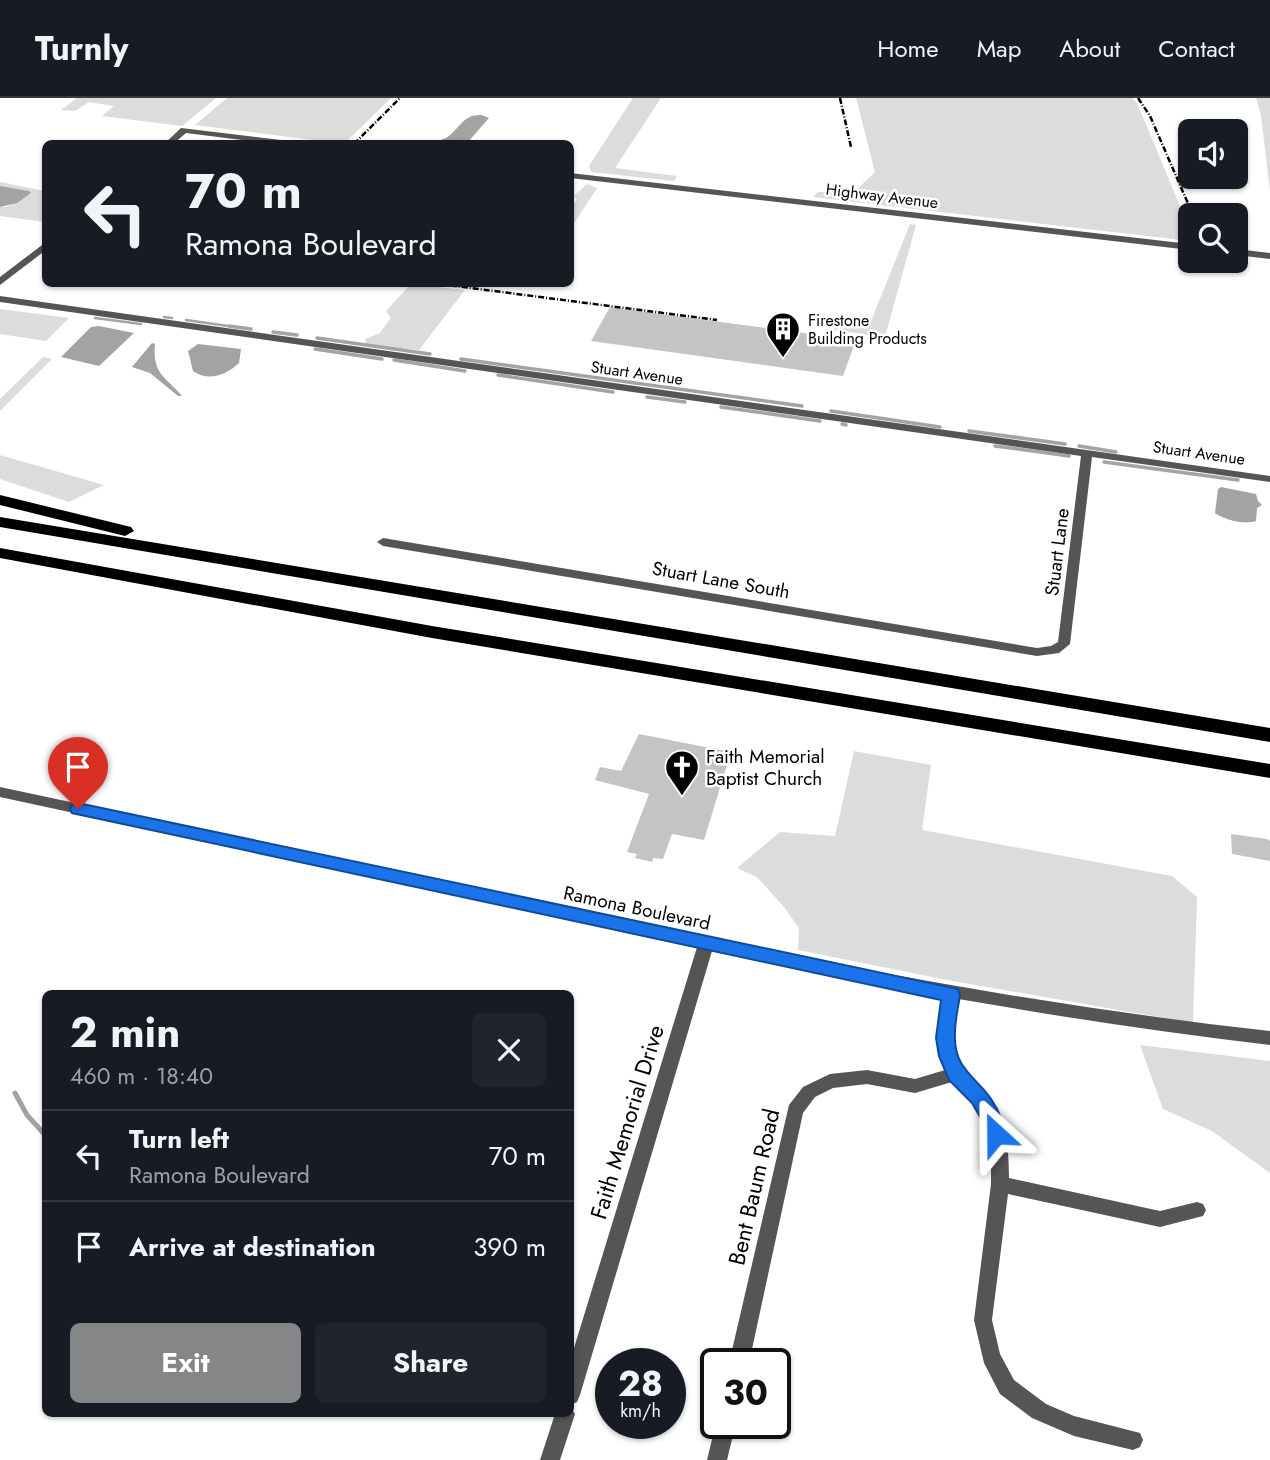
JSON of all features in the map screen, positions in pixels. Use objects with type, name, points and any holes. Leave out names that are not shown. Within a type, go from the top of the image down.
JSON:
[{"type":"highway","points":[[0,500],[187,546],[232,561]]},
{"type":"highway","points":[[0,522],[1270,735]]},
{"type":"highway","points":[[0,553],[432,632],[1270,771]]},
{"type":"highway","points":[[0,561],[105,571]]},
{"type":"highway","points":[[1228,764],[1270,778]]},
{"type":"street","points":[[173,140],[184,130],[265,140]]},
{"type":"street","name":"Highway Avenue","points":[[574,175],[1178,246]]},
{"type":"street","points":[[0,282],[42,248]]},
{"type":"street","points":[[1248,253],[1270,256]]},
{"type":"street","name":"Stuart Avenue","points":[[0,299],[1270,479]]},
{"type":"street","name":"Stuart Lane","points":[[1054,650],[1064,644],[1087,453]]},
{"type":"street","name":"Stuart Lane South","points":[[383,542],[1037,652],[1054,650]]},
{"type":"street","name":"Ramona Boulevard","points":[[0,792],[951,995],[1123,1021],[1270,1038]]},
{"type":"street","name":"Faith Memorial Drive","points":[[574,1382],[706,944]]},
{"type":"street","points":[[951,995],[945,1038],[956,1074],[979,1097],[992,1119],[1000,1148],[1000,1184],[983,1320],[991,1356],[1007,1387],[1039,1411],[1074,1426],[1133,1440]]},
{"type":"street","name":"Bent Baum Road","points":[[742,1348],[795,1110],[809,1092],[830,1081],[867,1077],[915,1086],[956,1074]]},
{"type":"street","points":[[1000,1184],[1160,1219],[1197,1210]]},
{"type":"street","points":[[550,1460],[564,1417]]},
{"type":"street","points":[[717,1460],[722,1439]]},
{"type":"shaded area","points":[[77,98],[216,98],[182,126],[102,116],[114,106],[89,102],[75,111],[61,110]]},
{"type":"shaded area","points":[[227,98],[391,98],[348,140],[313,140],[195,125]]},
{"type":"shaded area","points":[[633,98],[661,98],[615,168],[677,176],[674,181],[591,172],[589,166]]},
{"type":"shaded area","points":[[856,98],[1132,98],[1137,103],[1179,203],[1178,240],[813,197],[818,192],[853,193],[875,172]]},
{"type":"shaded area","points":[[1256,98],[1270,98],[1270,192],[1261,115]]},
{"type":"shaded area","points":[[471,116],[489,118],[470,140],[440,140],[449,136]]},
{"type":"shaded area","points":[[0,182],[42,190],[42,222],[0,216],[0,207],[7,207],[31,193],[0,186]]},
{"type":"shaded area","points":[[587,184],[597,188],[574,223],[574,204],[577,199],[574,196]]},
{"type":"shaded area","points":[[0,186],[31,193],[17,203],[0,207]]},
{"type":"shaded area","points":[[910,224],[916,225],[885,337],[833,330],[839,318],[871,321]]},
{"type":"shaded area","points":[[408,287],[465,290],[419,350],[366,344],[365,339],[380,333],[391,318],[386,311]]},
{"type":"shaded area","points":[[0,309],[69,318],[46,341],[0,334]]},
{"type":"shaded area","points":[[91,327],[134,333],[99,366],[61,357]]},
{"type":"shaded area","points":[[152,343],[155,344],[158,369],[182,396],[178,396],[150,373],[132,367]]},
{"type":"shaded area","points":[[198,344],[241,349],[239,363],[217,376],[199,374],[193,371],[188,351]]},
{"type":"shaded area","points":[[43,357],[52,359],[0,411],[0,399]]},
{"type":"shaded area","points":[[0,455],[104,485],[69,502],[0,479]]},
{"type":"shaded area","points":[[1221,487],[1256,494],[1262,505],[1257,508],[1256,521],[1235,521],[1215,513],[1218,489]]},
{"type":"shaded area","points":[[854,751],[931,765],[922,830],[1172,876],[1197,897],[1193,1023],[947,980],[798,950],[799,928],[784,907],[757,877],[737,868],[780,832],[835,836]]},
{"type":"shaded area","points":[[1140,1045],[1270,1061],[1270,1173],[1212,1131],[1163,1109]]},
{"type":"building","name":"Firestone Building Products","points":[[610,307],[856,340],[843,376],[591,341]]},
{"type":"building","name":"Faith Memorial Baptist Church","points":[[639,734],[731,752],[704,840],[672,834],[663,859],[653,858],[652,862],[635,858],[637,854],[627,852],[649,794],[595,780],[600,767],[621,771]]},
{"type":"building","points":[[1231,834],[1270,841],[1270,861],[1232,854]]},
{"type":"waterway","points":[[164,317],[172,318]]},
{"type":"waterway","points":[[95,318],[141,324]]},
{"type":"waterway","points":[[186,320],[242,328]]},
{"type":"waterway","points":[[229,326],[251,329]]},
{"type":"waterway","points":[[273,332],[297,335]]},
{"type":"waterway","points":[[317,338],[430,354]]},
{"type":"waterway","points":[[315,349],[382,359]]},
{"type":"waterway","points":[[461,359],[802,406]]},
{"type":"waterway","points":[[394,360],[465,371]]},
{"type":"waterway","points":[[498,375],[613,392]]},
{"type":"waterway","points":[[647,397],[685,402]]},
{"type":"waterway","points":[[721,407],[820,421]]},
{"type":"waterway","points":[[831,411],[940,427]]},
{"type":"waterway","points":[[842,424],[846,425]]},
{"type":"waterway","points":[[969,431],[1065,444]]},
{"type":"waterway","points":[[995,446],[1069,456]]},
{"type":"waterway","points":[[1079,446],[1116,452]]},
{"type":"waterway","points":[[1104,462],[1238,480]]},
{"type":"waterway","points":[[15,1093],[27,1115],[42,1132]]},
{"type":"railway","points":[[358,140],[400,98]]},
{"type":"railway","points":[[840,98],[851,147]]},
{"type":"railway","points":[[1138,98],[1150,116],[1188,203]]},
{"type":"railway","points":[[463,287],[717,320]]},
{"type":"place","name":"Firestone Building Products","points":[[783,359]]},
{"type":"place","name":"Faith Memorial Baptist Church","points":[[682,797]]},
{"type":"route","points":[[78,809],[951,995],[945,1038],[948,1056],[956,1074],[979,1097],[992,1119],[996,1134]]}]
